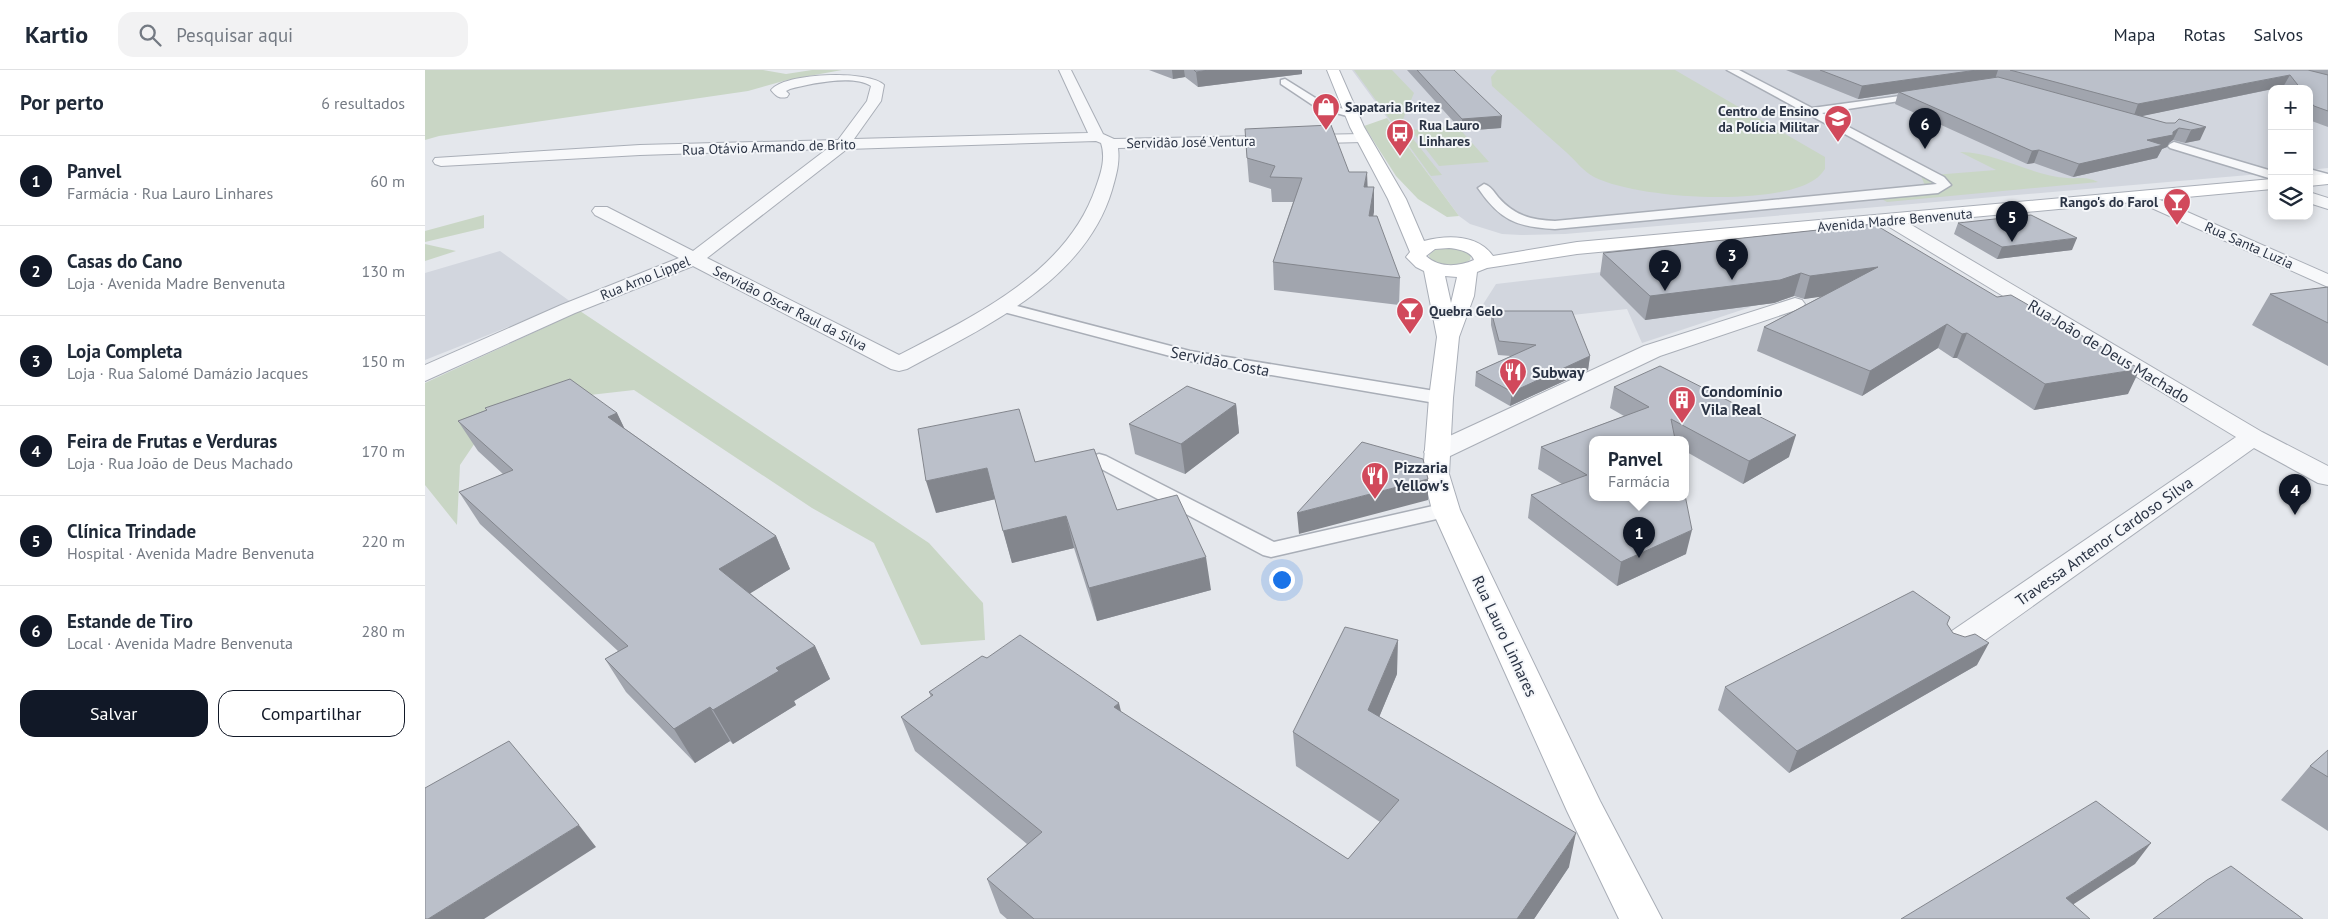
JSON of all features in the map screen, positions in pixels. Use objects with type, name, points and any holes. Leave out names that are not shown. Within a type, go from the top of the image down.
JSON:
[{"type":"main road","points":[[1333,70],[1351,114],[1397,199],[1419,251]]},
{"type":"main road","points":[[2313,181],[2328,179]]},
{"type":"main road","name":"Avenida Madre Benvenuta","points":[[1471,255],[1577,248],[1892,221],[2268,184]]},
{"type":"main road","points":[[1397,199],[1471,255]]},
{"type":"main road","points":[[1441,243],[1471,255],[1457,270],[1433,268],[1422,264],[1416,257],[1419,251],[1441,243]]},
{"type":"main road","name":"Rua Lauro Linhares","points":[[1471,255],[1464,296],[1448,337],[1441,398],[1436,474],[1446,510],[1586,811],[1641,919]]},
{"type":"main road","name":"Rua Lauro Linhares","points":[[1433,268],[1448,337]]},
{"type":"street","name":"Servidão José Ventura","points":[[899,364],[1002,307],[1061,261],[1091,220],[1102,199],[1111,161],[1103,140],[1065,70]]},
{"type":"street","name":"Rua Arno Lippel","points":[[425,374],[568,308],[694,259],[842,145],[877,94],[878,85],[872,78],[859,72],[832,75],[779,88],[778,90],[782,94]]},
{"type":"street","name":"Servidão José Ventura","points":[[1103,140],[1363,138]]},
{"type":"street","name":"Rua Otávio Armando de Brito","points":[[441,161],[640,150],[1103,140]]},
{"type":"street","name":"Rua Santa Luzia","points":[[2142,197],[2328,281]]},
{"type":"street","points":[[2313,198],[2328,204]]},
{"type":"street","name":"Servidão Oscar Raul da Silva","points":[[601,211],[899,364]]},
{"type":"street","name":"Rua João de Deus Machado","points":[[1892,221],[2253,437],[2328,478]]},
{"type":"street","points":[[1437,452],[1652,351],[1795,304]]},
{"type":"street","name":"Travessa Antenor Cardoso Silva","points":[[1955,645],[2253,437]]},
{"type":"lane","points":[[1484,188],[1502,211],[1515,220],[1534,224],[1555,225],[1938,189],[1945,185],[1940,180],[1731,70]]},
{"type":"lane","points":[[1285,82],[1313,103],[1351,114]]},
{"type":"lane","points":[[1809,112],[1934,93]]},
{"type":"lane","points":[[2268,161],[2199,142],[2178,147],[2268,174]]},
{"type":"lane","points":[[2313,174],[2328,179]]},
{"type":"lane","name":"Servidão Costa","points":[[1002,307],[1189,356],[1441,398]]},
{"type":"lane","points":[[1099,460],[1271,550],[1446,510]]},
{"type":"shaded area","name":"Centro de Ensino da Polícia Militar","points":[[1352,70],[2253,70],[2312,85],[2268,85],[2268,173],[1565,234],[1502,234],[1470,224],[1459,216]]},
{"type":"shaded area","name":"Centro de Ensino da Polícia Militar","points":[[2313,85],[2328,89],[2328,168],[2313,170]]},
{"type":"shaded area","points":[[500,251],[571,302],[425,360],[425,273]]},
{"type":"shaded area","points":[[1789,251],[1781,297],[1642,343],[1627,309],[1554,317],[1475,317],[1496,284]]},
{"type":"green space","points":[[425,70],[763,70],[786,74],[812,70],[842,70],[787,80],[748,91],[439,136],[425,140]]},
{"type":"green space","points":[[1354,70],[1392,70],[1414,93],[1401,124],[1442,175],[1431,176]]},
{"type":"green space","points":[[1497,70],[1675,70],[1825,157],[1825,169],[1815,179],[1795,189],[1738,197],[1672,195],[1614,185],[1587,172],[1492,86],[1491,77]]},
{"type":"green space","points":[[1387,118],[1459,216],[1447,217],[1418,199],[1396,176],[1364,126]]},
{"type":"green space","points":[[1457,126],[1489,162],[1439,166],[1411,130]]},
{"type":"green space","points":[[1960,152],[1987,156],[2054,176],[2086,178],[2098,182],[1887,202],[1873,194],[1926,188],[1921,176],[1996,170]]},
{"type":"green space","points":[[484,215],[484,228],[425,242],[425,231]]},
{"type":"green space","points":[[425,244],[456,251],[425,261]]},
{"type":"green space","points":[[1448,248],[1465,251],[1471,256],[1470,260],[1461,264],[1450,265],[1439,264],[1430,259],[1429,255],[1435,250]]},
{"type":"green space","points":[[580,311],[929,543],[983,603],[985,640],[921,645],[874,543],[812,508],[634,390],[581,396],[481,434],[460,465],[457,525],[425,485],[425,383]]},
{"type":"building","points":[[1417,70],[1454,70],[1502,116],[1462,119]]},
{"type":"building","points":[[1820,70],[1977,70],[1862,86]]},
{"type":"building","points":[[2010,70],[2308,70],[2328,75],[2328,111],[2313,105],[2313,85],[2298,85],[2290,75],[2138,104]]},
{"type":"building","points":[[1998,77],[2166,123],[2175,123],[2179,119],[2206,127],[2191,130],[2179,128],[2173,132],[2173,135],[2147,140],[2163,145],[2079,164],[2039,150],[2032,151],[1899,92]]},
{"type":"building","points":[[1331,125],[1349,172],[1367,172],[1364,187],[1374,187],[1369,216],[1377,216],[1400,278],[1273,262],[1302,178],[1270,177],[1275,166],[1247,158],[1245,129]]},
{"type":"building","points":[[2031,215],[2077,238],[2002,247],[1958,223]]},
{"type":"building","points":[[1874,224],[1997,297],[2011,295],[2140,369],[2045,384],[1967,333],[1962,334],[1947,324],[1870,371],[1764,327],[1878,267],[1810,276],[1801,273],[1780,280],[1650,296],[1603,253]]},
{"type":"building","points":[[2328,287],[2328,323],[2270,294]]},
{"type":"building","points":[[1491,311],[1572,311],[1590,356],[1512,392],[1476,372],[1536,345],[1499,341]]},
{"type":"building","points":[[1660,366],[1796,435],[1749,461],[1671,419],[1674,436],[1589,436],[1589,501],[1686,501],[1692,530],[1621,562],[1531,495],[1587,475],[1541,447],[1649,407],[1614,387]]},
{"type":"building","points":[[570,379],[617,413],[608,417],[776,536],[719,569],[815,646],[776,668],[779,671],[713,710],[710,707],[674,729],[605,659],[628,646],[459,492],[513,470],[458,421],[487,410],[485,408]]},
{"type":"building","points":[[1187,386],[1236,404],[1181,444],[1129,424]]},
{"type":"building","points":[[1019,409],[1035,462],[1094,449],[1117,510],[1177,495],[1206,557],[1089,588],[1066,516],[1003,531],[987,468],[926,481],[918,429]]},
{"type":"building","points":[[1362,442],[1423,459],[1428,479],[1297,513]]},
{"type":"building","points":[[1913,591],[1950,617],[1947,624],[1953,633],[1965,637],[1975,634],[1989,643],[1797,751],[1725,687]]},
{"type":"building","points":[[1345,627],[1398,640],[1368,710],[1576,833],[1517,919],[1034,919],[987,879],[1042,832],[901,717],[933,695],[929,692],[982,656],[987,658],[1020,635],[1119,703],[1114,707],[1348,859],[1399,800],[1293,732]]},
{"type":"building","points":[[509,741],[579,825],[428,919],[425,919],[425,788]]},
{"type":"building","points":[[2328,750],[2328,777],[2310,766]]},
{"type":"building","points":[[2096,801],[2151,843],[2066,898],[2090,919],[1901,919]]},
{"type":"building","points":[[2231,866],[2303,919],[2153,919],[2207,880]]},
{"type":"place","name":"Sapataria Britez","points":[[1326,131]]},
{"type":"place","name":"Centro de Ensino da Polícia Militar","points":[[1838,143]]},
{"type":"place","name":"Estande de Tiro","points":[[1925,149]]},
{"type":"place","name":"Rua Lauro Linhares","points":[[1400,157]]},
{"type":"place","name":"Rango's do Farol","points":[[2177,226]]},
{"type":"place","name":"Clínica Trindade","points":[[2012,242]]},
{"type":"place","name":"Loja Completa","points":[[1732,280]]},
{"type":"place","name":"Casas do Cano","points":[[1665,291]]},
{"type":"place","name":"Quebra Gelo","points":[[1410,335]]},
{"type":"place","name":"Subway","points":[[1513,396]]},
{"type":"place","name":"Condomínio Vila Real","points":[[1682,424]]},
{"type":"place","name":"Pizzaria Yellow's","points":[[1375,500]]},
{"type":"place","name":"Feira de Frutas e Verduras","points":[[2295,515]]},
{"type":"place","name":"Panvel","points":[[1639,558]]}]
